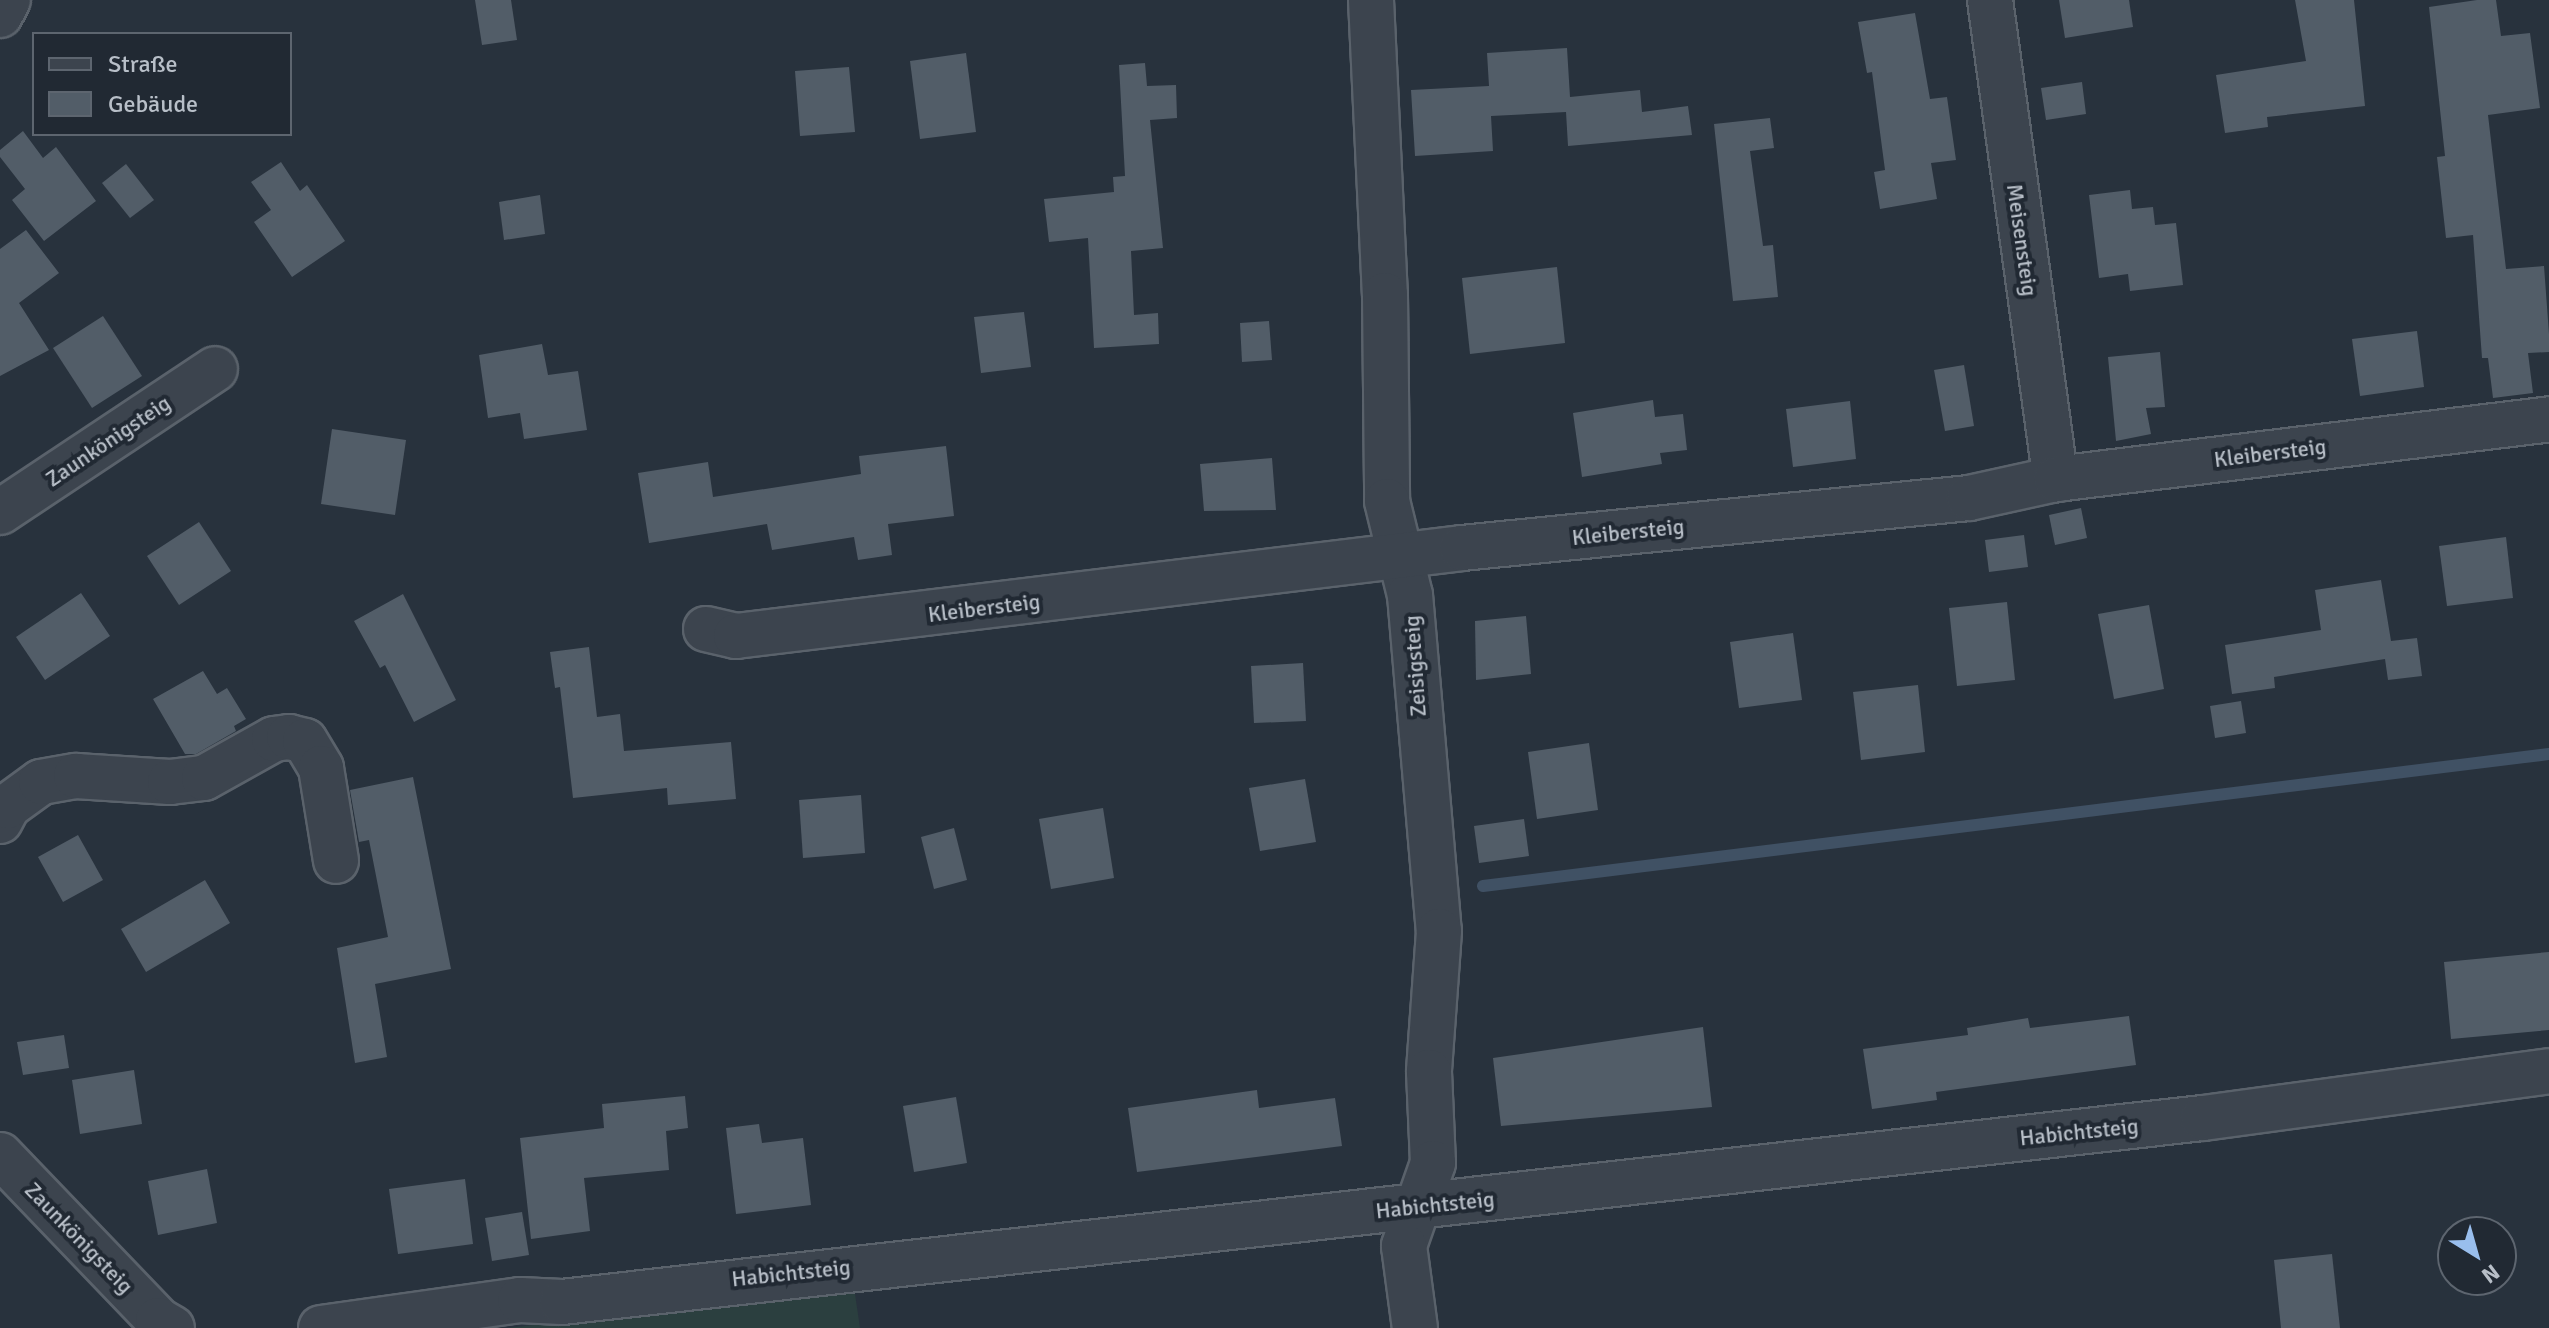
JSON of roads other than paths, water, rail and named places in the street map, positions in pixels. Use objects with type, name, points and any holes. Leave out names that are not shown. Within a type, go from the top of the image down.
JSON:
[{"type":"street","points":[[0,15],[8,0]]},
{"type":"street","name":"Zeisigsteig","points":[[1371,0],[1385,295],[1387,501],[1410,595],[1439,931],[1429,1072],[1433,1163],[1404,1246],[1415,1328]]},
{"type":"street","name":"Meisensteig","points":[[1990,0],[2056,479]]},
{"type":"street","name":"Zaunkönigsteig","points":[[0,512],[215,369]]},
{"type":"street","name":"Kleibersteig","points":[[706,629],[736,636],[1400,555],[1969,498],[2056,479],[2549,419]]},
{"type":"street","points":[[0,821],[8,806],[41,782],[76,776],[170,782],[204,778],[274,739],[289,737],[305,741],[318,760],[336,861]]},
{"type":"street","name":"Habichtsteig","points":[[321,1328],[520,1300],[562,1302],[695,1283],[1417,1207],[2203,1118],[2549,1071]]},
{"type":"street","name":"Zaunkönigsteig","points":[[0,1155],[165,1324]]},
{"type":"waterway","points":[[1483,886],[2549,754]]}]
